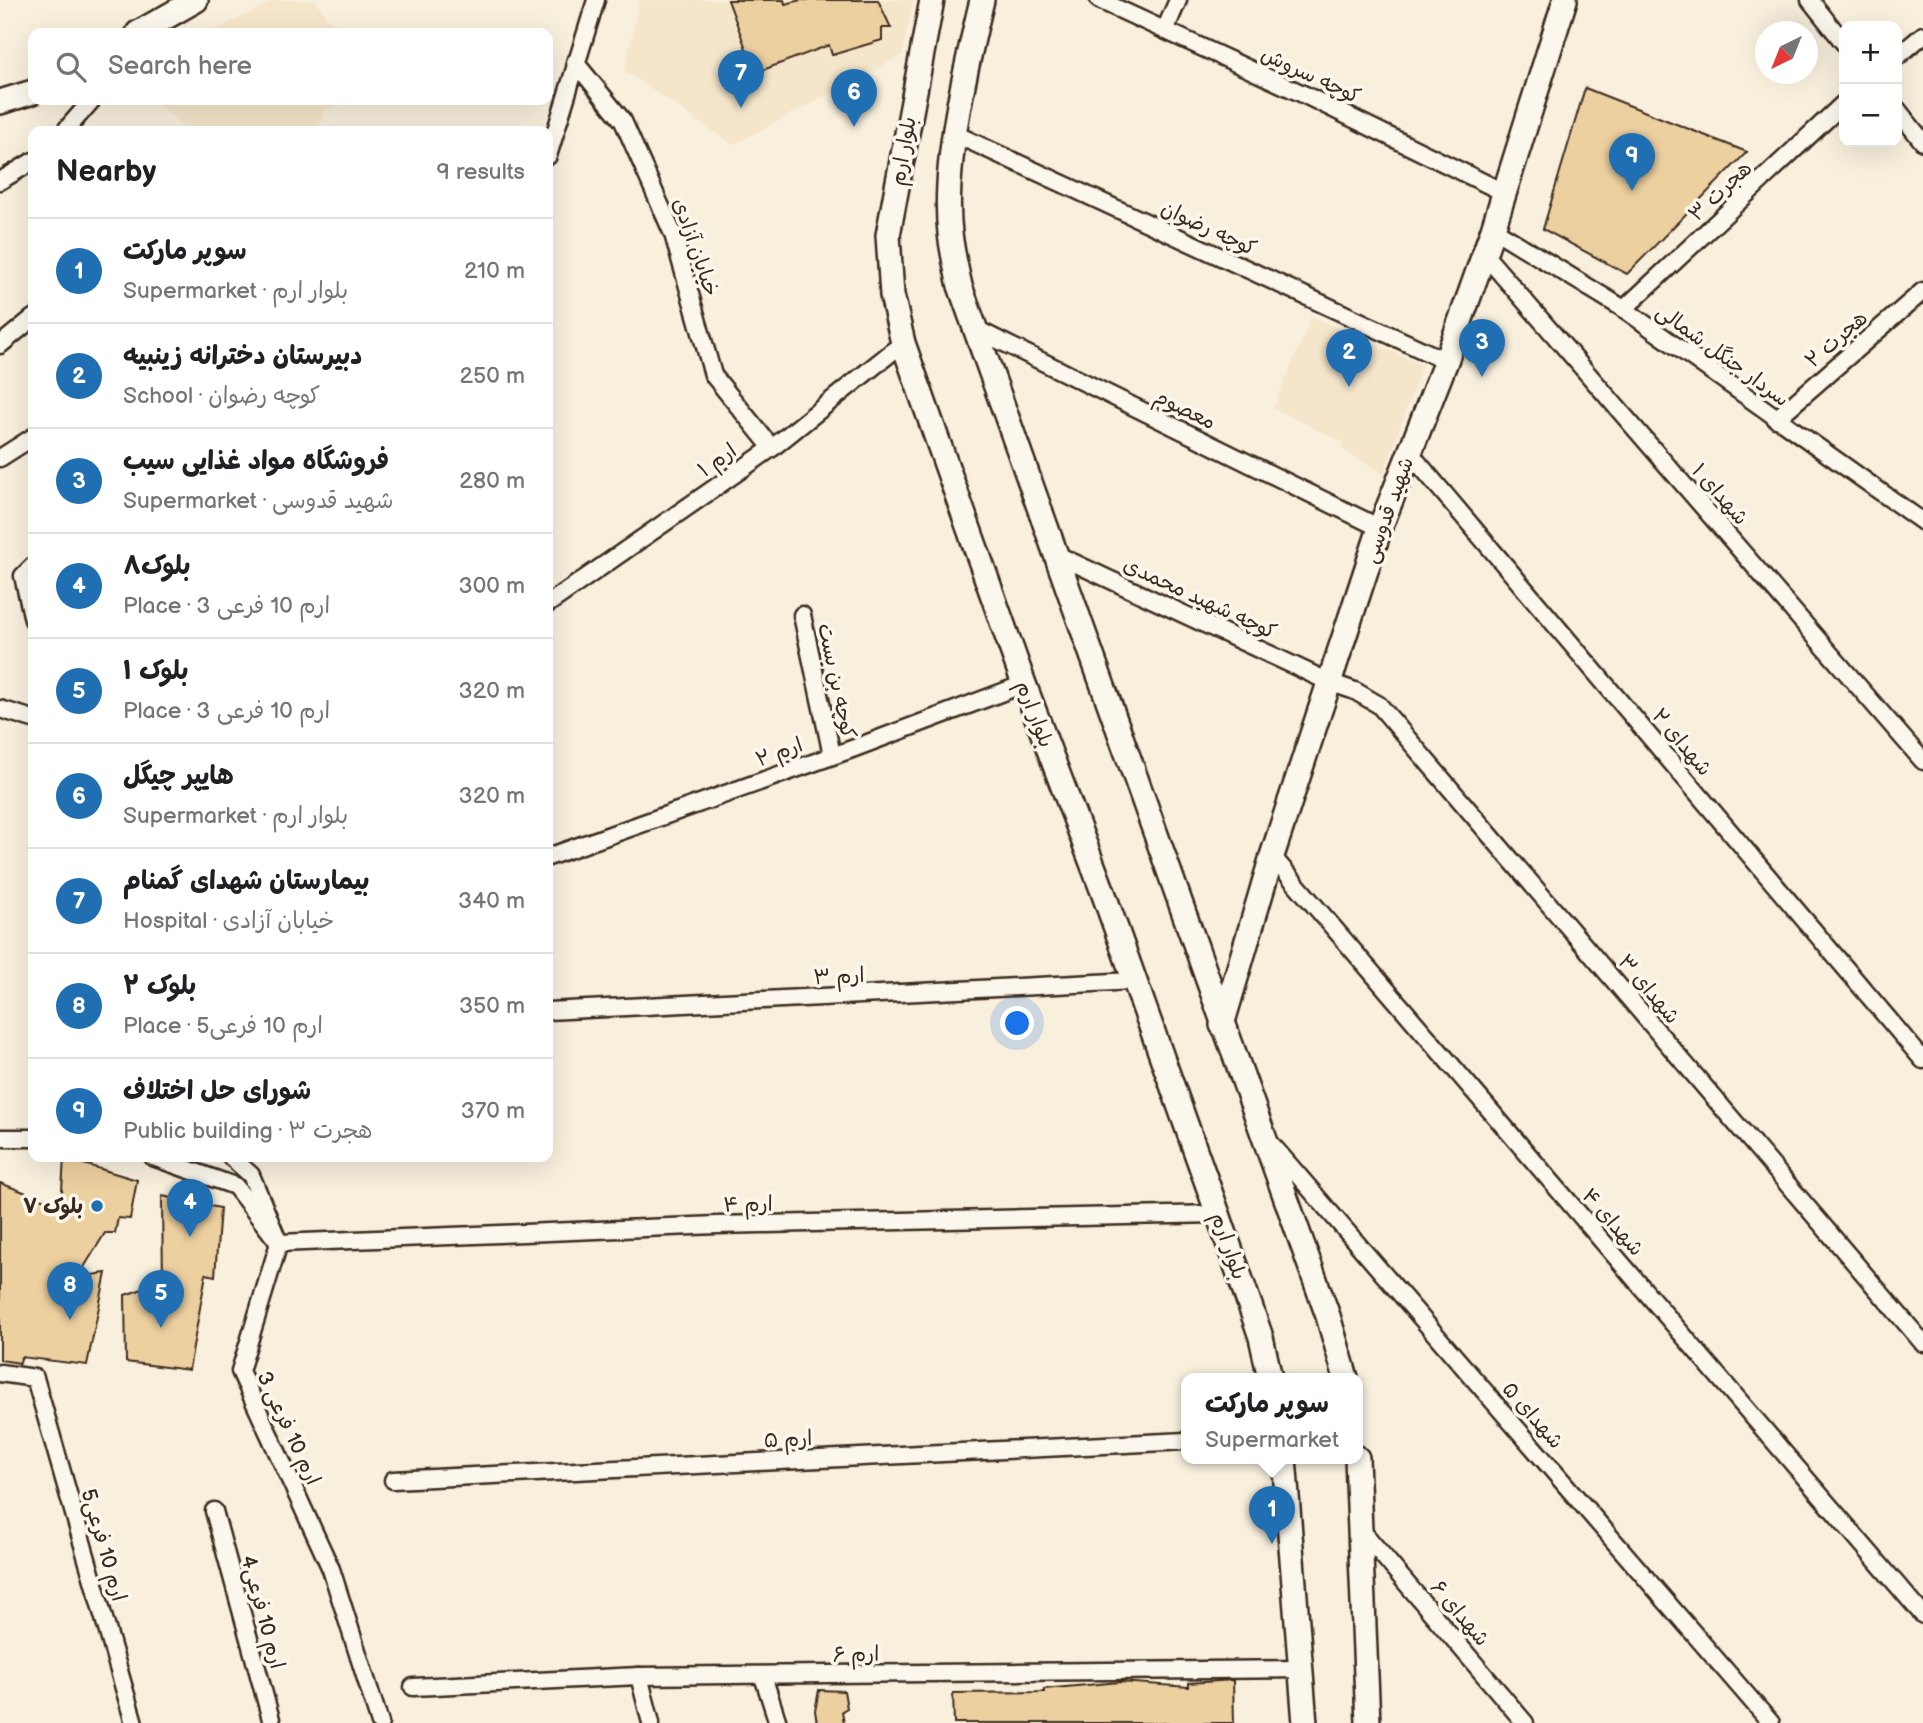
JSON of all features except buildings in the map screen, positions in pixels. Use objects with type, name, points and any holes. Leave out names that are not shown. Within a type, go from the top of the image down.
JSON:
[{"type":"main road","points":[[149,28],[196,0]]},
{"type":"main road","name":"بلوار ارم","points":[[932,0],[888,235],[892,295],[903,343],[1024,684],[1218,1214],[1261,1337],[1269,1373]]},
{"type":"main road","points":[[924,36],[944,0]]},
{"type":"main road","points":[[982,0],[955,134],[950,231],[960,286],[972,327],[1328,1316],[1345,1373]]},
{"type":"main road","points":[[973,40],[991,0]]},
{"type":"main road","name":"شهید قدوسی","points":[[1222,1025],[1272,856],[1380,528],[1446,361],[1493,229],[1566,0]]},
{"type":"main road","points":[[0,102],[28,94]]},
{"type":"main road","points":[[1284,1464],[1305,1723]]},
{"type":"main road","points":[[1357,1464],[1368,1723]]},
{"type":"street","points":[[553,139],[596,0]]},
{"type":"street","name":"کوچه سروش","points":[[1099,0],[1303,94],[1503,192]]},
{"type":"street","points":[[1165,30],[1178,0]]},
{"type":"street","points":[[1810,0],[1839,37]]},
{"type":"street","points":[[1902,53],[1923,35]]},
{"type":"street","name":"خیابان آزادی","points":[[575,62],[623,121],[673,233],[713,375],[772,448]]},
{"type":"street","points":[[69,126],[88,105]]},
{"type":"street","name":"هجرت ۳","points":[[1624,309],[1839,108]]},
{"type":"street","points":[[1902,115],[1923,142]]},
{"type":"street","name":"کوچه رضوان","points":[[955,134],[1446,361]]},
{"type":"street","points":[[0,181],[28,164]]},
{"type":"street","name":"سردار جنگل شمالی","points":[[1493,229],[1624,309],[1923,522]]},
{"type":"street","name":"شهدای ۱","points":[[1484,254],[1923,761]]},
{"type":"street","name":"هجرت ۲","points":[[1776,419],[1923,291]]},
{"type":"street","points":[[0,345],[28,322]]},
{"type":"street","name":"معصوم","points":[[972,327],[1380,528]]},
{"type":"street","name":"ارم ۱","points":[[553,601],[772,448],[903,343]]},
{"type":"street","points":[[0,457],[28,440]]},
{"type":"street","name":"شهدای ۲","points":[[1409,452],[1923,1060]]},
{"type":"street","name":"کوچه شهید محمدی","points":[[1053,553],[1329,682]]},
{"type":"street","points":[[28,571],[23,576],[28,602]]},
{"type":"street","name":"کوچه بن بست","points":[[802,615],[832,755]]},
{"type":"street","name":"شهدای ۳","points":[[1329,682],[1355,691],[1379,705],[1923,1343]]},
{"type":"street","name":"ارم ۲","points":[[553,855],[1024,684]]},
{"type":"street","points":[[0,709],[28,717]]},
{"type":"street","name":"شهدای ۴","points":[[1272,856],[1923,1615]]},
{"type":"street","name":"ارم ۳","points":[[553,1011],[1133,981]]},
{"type":"street","name":"شهدای ۵","points":[[1262,1134],[1772,1723]]},
{"type":"street","points":[[0,1138],[28,1138]]},
{"type":"street","points":[[167,1162],[236,1186],[279,1243]]},
{"type":"street","points":[[237,1162],[251,1175],[279,1243]]},
{"type":"street","name":"ارم ۴","points":[[279,1243],[717,1225],[1218,1214]]},
{"type":"street","name":"ارم 10 فرعی 3","points":[[279,1243],[240,1371],[331,1569],[380,1723]]},
{"type":"street","name":"ارم 10 فرعی5","points":[[0,1373],[35,1378],[134,1723]]},
{"type":"street","name":"ارم ۵","points":[[393,1479],[1181,1441]]},
{"type":"street","name":"ارم 10 فرعی4","points":[[214,1511],[272,1723]]},
{"type":"street","name":"شهدای ۶","points":[[1362,1531],[1525,1723]]},
{"type":"street","name":"ارم ۶","points":[[413,1687],[639,1676],[1300,1670]]},
{"type":"street","points":[[639,1676],[651,1723]]},
{"type":"street","points":[[763,1676],[778,1723]]},
{"type":"shaded area","points":[[276,0],[315,0],[327,18],[342,28],[219,28]]},
{"type":"shaded area","points":[[639,0],[913,0],[902,55],[733,145],[625,71]]},
{"type":"shaded area","points":[[159,105],[340,105],[325,109],[320,126],[181,124]]},
{"type":"shaded area","points":[[1312,317],[1422,365],[1384,474],[1342,449],[1342,442],[1273,408]]},
{"type":"place","name":"بیمارستان شهدای گمنام","points":[[741,108]]},
{"type":"place","name":"هایپر چیگل","points":[[854,127]]},
{"type":"place","name":"شورای حل اختلاف","points":[[1632,191]]},
{"type":"place","name":"فروشگاه مواد غذایی سیب","points":[[1482,377]]},
{"type":"place","name":"دبیرستان دخترانه زینبیه","points":[[1349,387]]},
{"type":"place","name":"بلوک ۷","points":[[97,1206]]},
{"type":"place","name":"بلوک۸","points":[[190,1237]]},
{"type":"place","name":"بلوک ۲","points":[[70,1320]]},
{"type":"place","name":"بلوک ۱","points":[[161,1328]]},
{"type":"place","name":"سوپر مارکت","points":[[1272,1544]]}]
